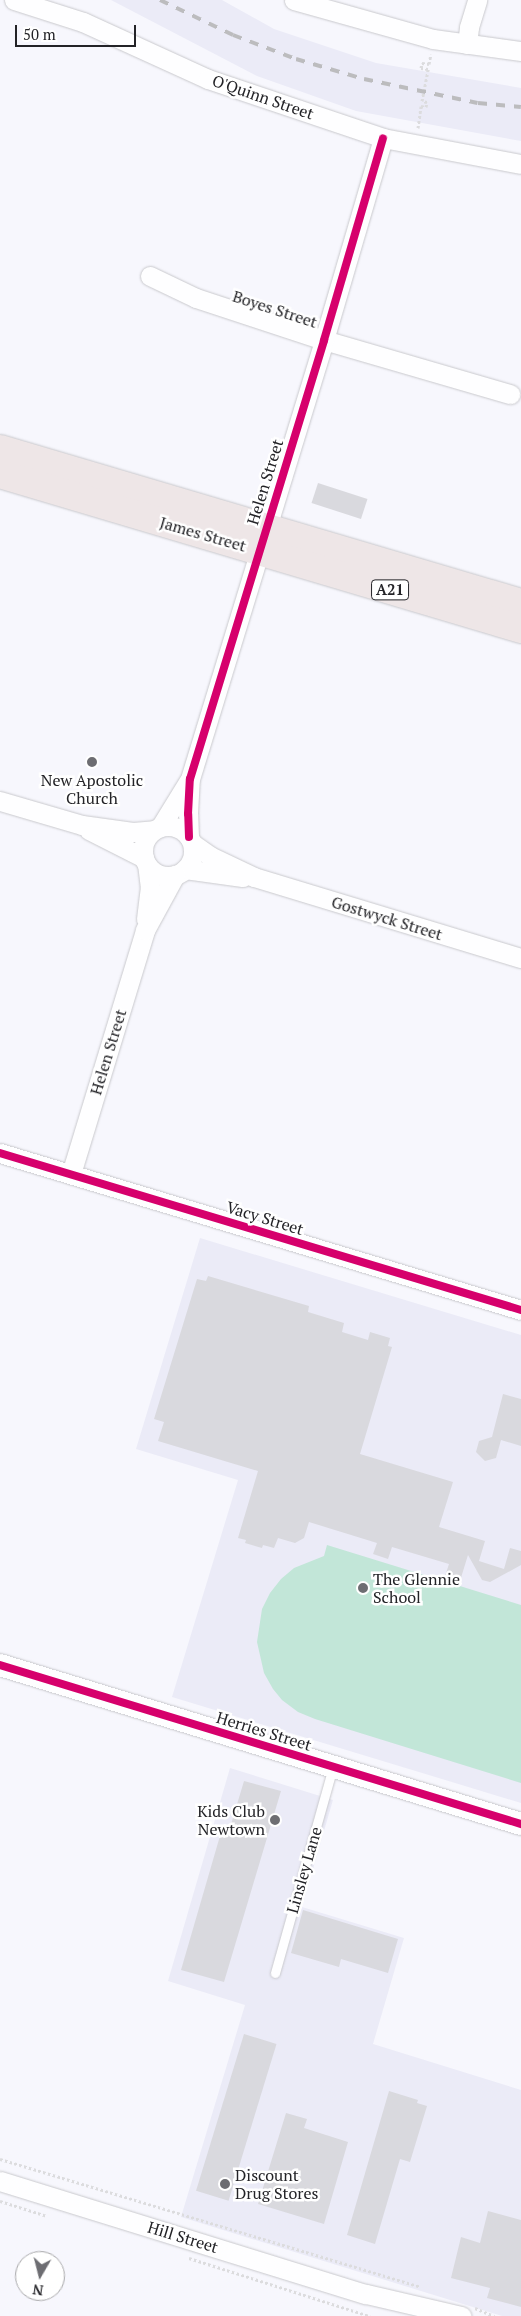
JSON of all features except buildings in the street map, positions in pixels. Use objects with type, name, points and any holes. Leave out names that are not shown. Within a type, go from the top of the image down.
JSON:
[{"type":"highway","name":"James Street","points":[[0,449],[521,629]]},
{"type":"highway","name":"James Street","points":[[0,474],[521,603]]},
{"type":"street","name":"O'Quinn Street","points":[[14,0],[83,22],[208,79],[383,138],[521,164]]},
{"type":"street","points":[[294,0],[433,39],[521,51]]},
{"type":"street","points":[[467,44],[469,27],[477,0]]},
{"type":"street","name":"Helen Street","points":[[191,840],[188,814],[190,779],[324,340],[383,138]]},
{"type":"street","name":"Boyes Street","points":[[150,276],[196,298],[324,340],[510,394]]},
{"type":"street","name":"Helen Street","points":[[158,828],[190,779]]},
{"type":"street","points":[[0,801],[82,825],[133,832],[177,827],[191,840],[192,860],[180,872],[160,874],[146,861],[82,825]]},
{"type":"street","points":[[146,861],[145,842],[158,828]]},
{"type":"street","name":"Gostwyck Street","points":[[191,840],[210,856],[237,867],[254,877],[521,958]]},
{"type":"street","name":"Helen Street","points":[[71,1174],[145,930],[150,888],[146,861]]},
{"type":"street","name":"Helen Street","points":[[145,930],[180,872]]},
{"type":"street","name":"Gostwyck Street","points":[[180,872],[254,877]]},
{"type":"street","name":"Vacy Street","points":[[0,1153],[521,1310]]},
{"type":"street","name":"Herries Street","points":[[0,1666],[521,1824]]},
{"type":"street","name":"Hill Street","points":[[0,2181],[366,2294],[422,2316]]},
{"type":"street","name":"Hill Street","points":[[366,2294],[464,2311]]},
{"type":"lane","name":"Linsley Lane","points":[[275,1973],[333,1766]]},
{"type":"path","points":[[417,130],[422,106],[426,107],[427,102],[422,101],[428,69],[421,68],[422,64],[429,64],[433,39]]},
{"type":"path","points":[[0,2159],[425,2288]]},
{"type":"path","points":[[464,2311],[494,2316]]},
{"type":"shaded area","points":[[111,0],[222,0],[274,29],[376,63],[521,88],[521,141],[356,111],[257,76]]},
{"type":"shaded area","name":"The Glennie School","points":[[200,1238],[521,1335],[521,1803],[172,1697],[238,1480],[136,1449]]},
{"type":"shaded area","points":[[230,1768],[333,1800],[302,1907],[404,1938],[373,2044],[521,2090],[521,2316],[502,2316],[181,2217],[245,2005],[168,1981]]},
{"type":"green space","points":[[327,1545],[521,1605],[521,1783],[315,1719],[298,1712],[282,1700],[273,1689],[264,1673],[257,1642],[262,1609],[270,1593],[281,1579],[294,1568],[324,1556]]},
{"type":"railway","points":[[160,0],[233,35],[296,59],[364,79],[478,103],[521,107]]},
{"type":"cycle path","points":[[189,837],[190,779],[324,340],[383,138]]},
{"type":"cycle path","points":[[0,1153],[521,1310]]},
{"type":"cycle path","points":[[0,1665],[521,1824]]},
{"type":"place","name":"New Apostolic Church","points":[[92,762]]},
{"type":"place","name":"The Glennie School","points":[[363,1588]]},
{"type":"place","name":"Kids Club Newtown","points":[[275,1820]]},
{"type":"place","name":"Discount Drug Stores","points":[[225,2184]]}]
